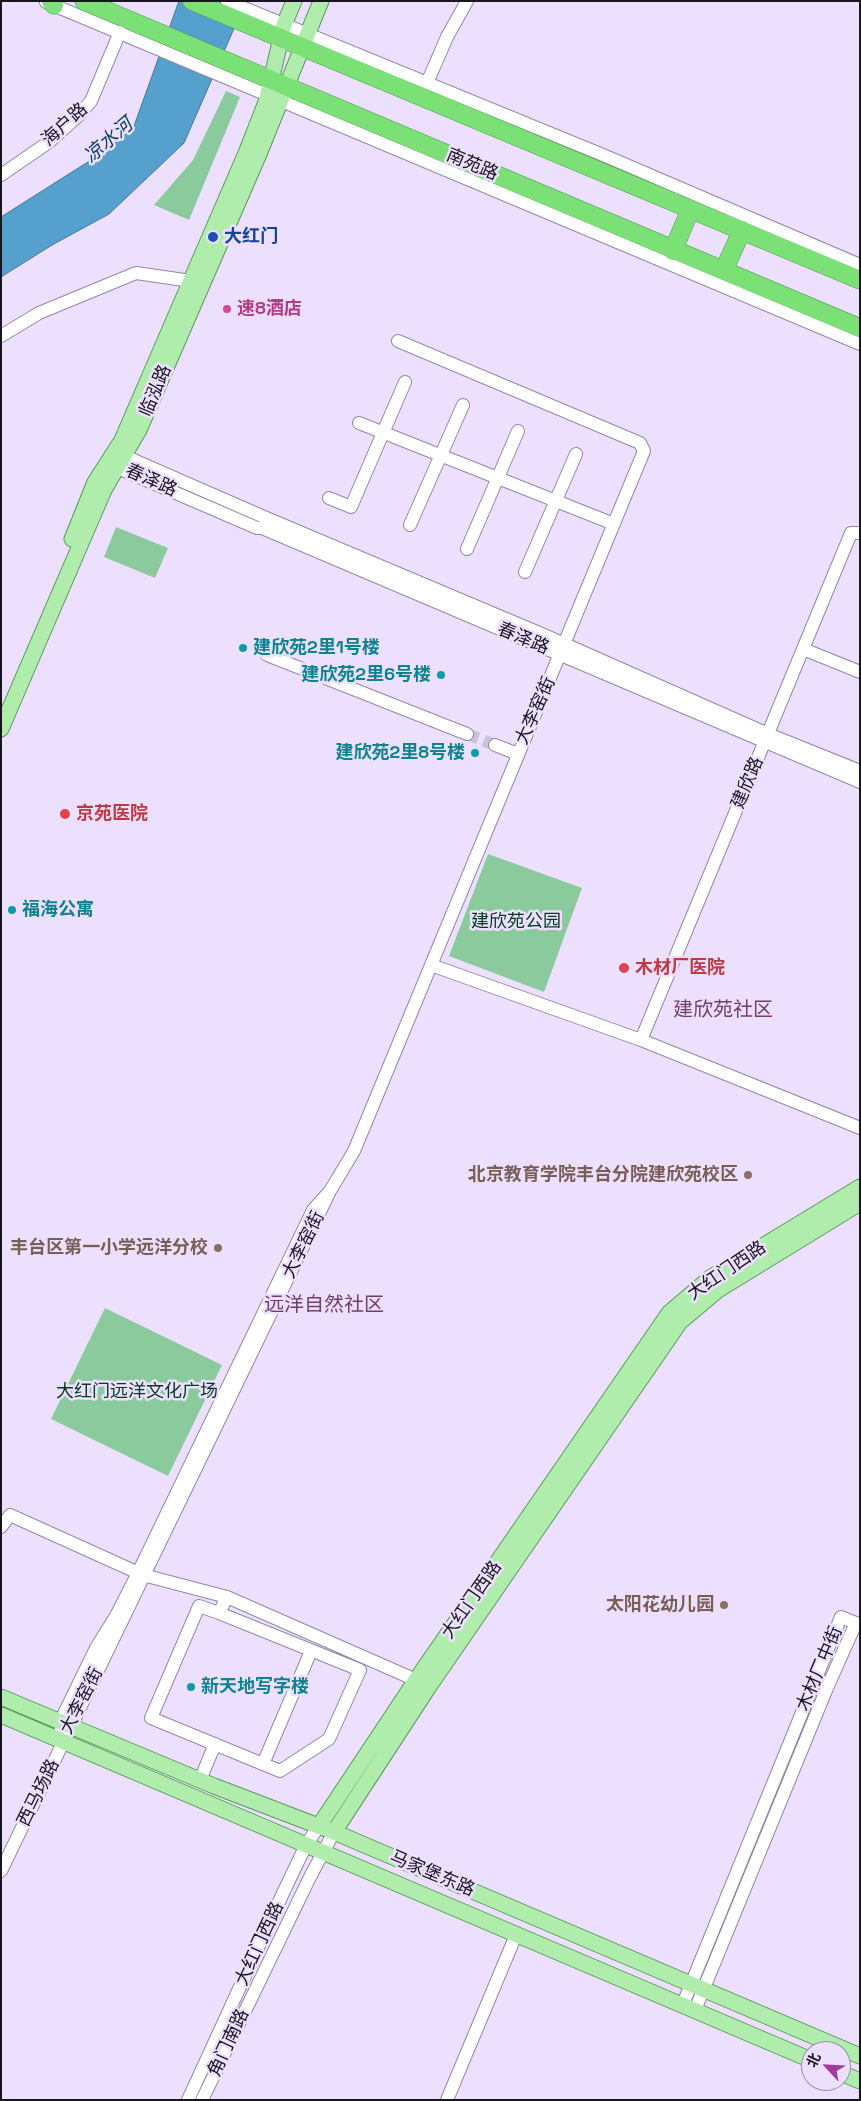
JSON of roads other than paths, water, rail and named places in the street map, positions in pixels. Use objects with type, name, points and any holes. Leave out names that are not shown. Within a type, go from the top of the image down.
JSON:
[{"type":"highway","name":"南苑路","points":[[84,1],[111,12],[154,38],[233,72],[724,270],[860,328]]},
{"type":"highway","points":[[192,1],[255,21],[690,210],[860,280]]},
{"type":"highway","points":[[95,22],[111,12]]},
{"type":"highway","points":[[673,251],[690,210]]},
{"type":"highway","points":[[724,270],[742,230]]},
{"type":"main road","name":"临泓路","points":[[1,710],[95,482],[118,460],[122,440],[246,153],[266,102],[276,90],[283,33],[294,1]]},
{"type":"main road","name":"临泓路","points":[[1,729],[104,490],[118,460],[146,412],[276,90],[304,42],[321,1]]},
{"type":"main road","name":"大红门西路","points":[[319,1826],[416,1680],[669,1313],[710,1278],[860,1187]]},
{"type":"main road","name":"大红门西路","points":[[334,1832],[428,1688],[680,1322],[718,1290],[860,1204]]},
{"type":"main road","name":"马家堡东路","points":[[1,1697],[200,1780],[334,1832],[860,2056]]},
{"type":"main road","name":"马家堡东路","points":[[1,1715],[801,2056]]},
{"type":"street","points":[[227,1],[255,21]]},
{"type":"street","points":[[428,83],[447,37],[467,1]]},
{"type":"street","points":[[50,2],[120,32],[154,38]]},
{"type":"street","name":"海户路","points":[[1,175],[49,142],[92,101],[120,32]]},
{"type":"street","points":[[304,42],[428,83],[860,265]]},
{"type":"street","points":[[276,90],[860,344]]},
{"type":"street","points":[[1,336],[39,313],[136,273],[191,281]]},
{"type":"street","name":"大李窑街","points":[[63,1742],[65,1724],[330,1191],[354,1151],[644,451],[640,443],[398,341]]},
{"type":"street","points":[[329,498],[351,507],[405,382]]},
{"type":"street","points":[[410,525],[463,405]]},
{"type":"street","points":[[359,423],[614,524]]},
{"type":"street","points":[[467,549],[518,432]]},
{"type":"street","points":[[525,572],[576,454]]},
{"type":"street","name":"春泽路","points":[[118,460],[264,517],[544,635],[562,650],[766,738],[860,782]]},
{"type":"street","name":"建欣路","points":[[641,1040],[851,533],[860,533]]},
{"type":"street","points":[[803,649],[860,672]]},
{"type":"street","points":[[267,655],[467,734]]},
{"type":"street","name":"春泽路","points":[[766,738],[860,771]]},
{"type":"street","points":[[495,745],[518,754]]},
{"type":"street","points":[[431,965],[641,1040],[860,1128]]},
{"type":"street","points":[[1,1527],[10,1516],[141,1574],[227,1597],[416,1680]]},
{"type":"street","points":[[220,1613],[227,1597]]},
{"type":"street","points":[[199,1606],[311,1651],[360,1670],[330,1739],[280,1771],[151,1718],[199,1606]]},
{"type":"street","name":"木材厂中街","points":[[689,2007],[842,1617],[856,1622],[697,1987]]},
{"type":"street","points":[[264,1764],[311,1651]]},
{"type":"street","name":"西马场路","points":[[1,1870],[63,1742]]},
{"type":"street","points":[[200,1780],[215,1744]]},
{"type":"street","name":"大红门西路","points":[[188,2100],[306,1845],[319,1826]]},
{"type":"street","name":"大红门西路","points":[[324,1852],[334,1832]]},
{"type":"street","name":"角门南路","points":[[202,2100],[324,1852]]},
{"type":"street","points":[[447,2100],[516,1935]]},
{"type":"water","points":[[179,1],[246,1],[184,143],[109,214],[52,245],[1,277],[1,217],[91,160],[134,126]]},
{"type":"tunnel","points":[[467,734],[495,745]]},
{"type":"place","name":"大红门","points":[[213,237]]},
{"type":"place","name":"速8酒店","points":[[227,309]]},
{"type":"place","name":"建欣苑2里1号楼","points":[[243,648]]},
{"type":"place","name":"建欣苑2里6号楼","points":[[441,675]]},
{"type":"place","name":"建欣苑2里8号楼","points":[[475,753]]},
{"type":"place","name":"京苑医院","points":[[65,814]]},
{"type":"place","name":"福海公寓","points":[[12,910]]},
{"type":"place","name":"木材厂医院","points":[[624,968]]},
{"type":"place","name":"北京教育学院丰台分院建欣苑校区","points":[[748,1175]]},
{"type":"place","name":"丰台区第一小学远洋分校","points":[[218,1248]]},
{"type":"place","name":"太阳花幼儿园","points":[[724,1605]]},
{"type":"place","name":"新天地写字楼","points":[[191,1687]]},
{"type":"district","name":"建欣苑社区","points":[[723,1011]]},
{"type":"district","name":"远洋自然社区","points":[[324,1306]]},
{"type":"water label","name":"凉水河","points":[[109,141]]},
{"type":"park label","name":"建欣苑公园","points":[[516,922]]},
{"type":"park label","name":"大红门远洋文化广场","points":[[137,1392]]}]
